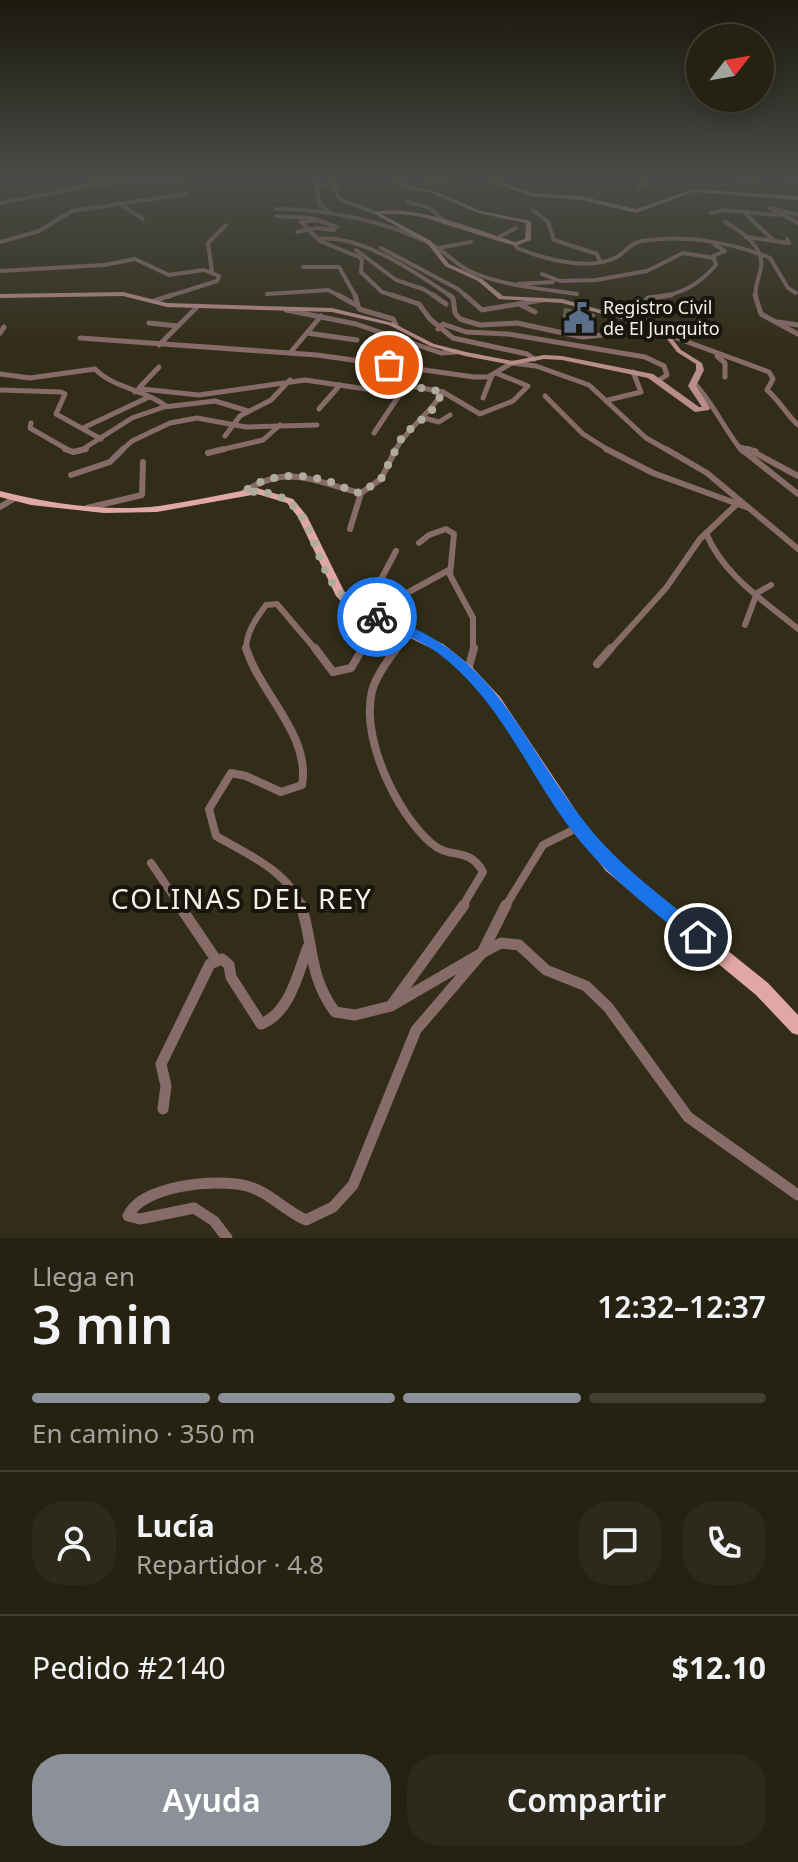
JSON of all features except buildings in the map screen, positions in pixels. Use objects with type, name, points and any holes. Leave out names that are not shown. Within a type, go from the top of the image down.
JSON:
[{"type":"main road","points":[[0,494],[86,508],[157,509],[244,492],[269,493],[290,501],[302,516],[340,593],[352,605],[439,647],[468,670],[496,700],[579,827],[611,866],[762,989],[798,1027]]},
{"type":"street","points":[[0,242],[26,235]]},
{"type":"street","points":[[212,272],[208,243],[216,235]]},
{"type":"street","points":[[315,235],[362,260],[361,272],[382,292],[419,304],[429,321],[458,341],[520,352],[534,359]]},
{"type":"street","points":[[318,239],[331,235],[383,255],[453,298],[455,313],[469,323],[517,323],[582,337],[663,332]]},
{"type":"street","points":[[340,235],[352,243]]},
{"type":"street","points":[[398,235],[434,246],[471,242]]},
{"type":"street","points":[[414,235],[461,268],[512,286],[577,294]]},
{"type":"street","points":[[486,235],[515,244],[517,248],[537,257],[600,261],[618,258],[635,243],[683,239],[710,243],[770,258],[788,288],[796,293]]},
{"type":"street","points":[[497,238],[503,235]]},
{"type":"street","points":[[515,244],[528,240],[528,235]]},
{"type":"street","points":[[552,235],[554,240],[597,254],[600,261]]},
{"type":"street","points":[[767,235],[773,243]]},
{"type":"street","points":[[744,236],[773,243],[789,243],[787,239]]},
{"type":"street","points":[[744,236],[761,254],[762,267],[754,292],[761,314],[798,334]]},
{"type":"street","points":[[626,315],[641,308],[648,298],[667,298],[685,292],[716,265],[715,254],[725,251],[710,243]]},
{"type":"street","points":[[335,246],[346,246],[361,253],[396,280],[423,289],[446,304]]},
{"type":"street","points":[[434,246],[447,265],[480,280],[501,298],[552,300],[602,312],[769,372],[773,379],[767,390],[781,401],[787,415],[798,425]]},
{"type":"street","points":[[381,248],[430,277],[458,289],[482,310],[517,302],[552,300]]},
{"type":"street","points":[[512,286],[534,281],[571,283],[647,271],[683,253],[714,258]]},
{"type":"street","points":[[383,255],[400,257]]},
{"type":"street","points":[[0,271],[104,265],[135,259],[169,275],[200,270],[219,276],[217,281],[154,301]]},
{"type":"street","points":[[303,267],[327,264],[342,269],[356,294],[356,305]]},
{"type":"street","points":[[542,274],[560,281],[585,281]]},
{"type":"street","points":[[267,294],[328,290],[369,314],[393,319],[396,325]]},
{"type":"street","points":[[0,296],[123,294],[167,305],[332,310],[396,325],[432,345],[536,366],[589,385],[646,438],[707,473],[738,502]]},
{"type":"street","points":[[517,302],[535,312]]},
{"type":"street","points":[[159,345],[198,306]]},
{"type":"street","points":[[286,310],[394,335],[441,353],[456,352]]},
{"type":"street","points":[[80,338],[290,353],[474,377],[494,374],[512,363],[562,358],[659,380],[695,408],[705,410],[704,402],[694,391],[699,363],[679,351],[651,323],[608,310],[602,312]]},
{"type":"street","points":[[290,353],[321,316]]},
{"type":"street","points":[[773,322],[798,325]]},
{"type":"street","points":[[149,323],[178,326]]},
{"type":"street","points":[[438,329],[443,324],[466,332],[508,334],[645,357],[664,366],[667,375],[659,380]]},
{"type":"street","points":[[307,333],[357,340]]},
{"type":"street","points":[[712,353],[725,363],[725,377]]},
{"type":"street","points":[[135,392],[159,367]]},
{"type":"street","points":[[374,433],[400,394],[412,368]]},
{"type":"street","points":[[0,374],[30,378],[95,369],[108,382],[166,406]]},
{"type":"street","points":[[608,400],[641,392],[633,372]]},
{"type":"street","points":[[405,385],[443,392],[480,414],[522,397],[528,386],[494,374]]},
{"type":"street","points":[[483,398],[494,374]]},
{"type":"street","points":[[135,392],[142,389],[185,394],[252,388],[290,380],[400,394]]},
{"type":"street","points":[[225,436],[231,425],[248,411],[271,400],[290,380]]},
{"type":"street","points":[[694,383],[712,402],[727,432],[747,457],[798,494]]},
{"type":"street","points":[[319,409],[340,385]]},
{"type":"street","points":[[0,390],[61,392],[65,394],[56,414],[101,439]]},
{"type":"street","points":[[350,529],[361,493],[381,479],[403,435],[424,418],[443,392]]},
{"type":"street","points":[[182,405],[185,394]]},
{"type":"street","points":[[545,396],[598,445],[653,473],[751,508],[798,549]]},
{"type":"street","points":[[83,428],[149,397]]},
{"type":"street","points":[[31,423],[30,428],[44,432],[53,442],[73,452],[88,448],[136,416],[166,406],[223,403],[238,411],[248,411]]},
{"type":"street","points":[[424,418],[439,422],[450,415]]},
{"type":"street","points":[[71,475],[110,462],[132,441],[162,425],[197,418],[231,425],[317,425]]},
{"type":"street","points":[[208,453],[263,440],[280,425]]},
{"type":"street","points":[[739,447],[756,451],[798,476]]},
{"type":"street","points":[[86,508],[142,495],[143,462]]},
{"type":"street","points":[[244,492],[261,479],[275,477],[321,479],[361,493]]},
{"type":"street","points":[[0,507],[15,498]]},
{"type":"street","points":[[597,664],[666,588],[706,533],[738,502]]},
{"type":"street","points":[[419,543],[438,531],[454,534],[449,570],[451,580],[468,605],[476,633],[476,647],[468,670]]},
{"type":"street","points":[[706,533],[714,555],[798,629]]},
{"type":"street","points":[[396,551],[379,583],[386,595],[405,594],[449,570]]},
{"type":"street","points":[[745,625],[757,593],[771,585]]},
{"type":"street","points":[[380,619],[357,660],[342,672],[333,672],[326,667],[285,610],[277,604],[266,605],[246,638],[245,647],[249,661],[285,722],[308,776],[306,784],[288,793],[278,792],[239,773],[231,773],[209,809],[216,836],[265,867],[292,889],[299,903],[321,993],[335,1012],[355,1015],[391,1006],[501,943],[519,945],[546,970],[586,986],[608,1007],[688,1117],[798,1195]]},
{"type":"street","points":[[391,1006],[473,892],[483,872],[478,861],[466,854],[439,849],[427,838],[382,771],[370,701],[373,688],[408,631]]},
{"type":"street","points":[[227,1238],[214,1221],[194,1208],[140,1219],[128,1216],[133,1206],[151,1196],[219,1181],[250,1187],[287,1213],[306,1220],[333,1207],[353,1185],[416,1030],[482,953],[510,897],[543,845],[579,827]]},
{"type":"street","points":[[151,863],[217,961]]},
{"type":"street","points":[[163,1109],[166,1086],[161,1064],[210,964],[222,959],[229,965],[231,977],[261,1024],[269,1023],[280,1012],[308,945]]},
{"type":"way so far","points":[[377,617],[352,605],[340,593],[302,516],[290,501],[269,493],[244,492],[261,479],[275,477],[321,479],[361,493],[381,479],[397,443],[431,412],[443,392],[405,385],[412,368],[389,365]]},
{"type":"place","name":"Registro Civil de El Junquito","points":[[579,318]]},
{"type":"district","name":"COLINAS DEL REY","points":[[242,899]]},
{"type":"route","points":[[377,617],[439,647],[468,670],[496,700],[579,827],[611,866],[698,937]]}]
